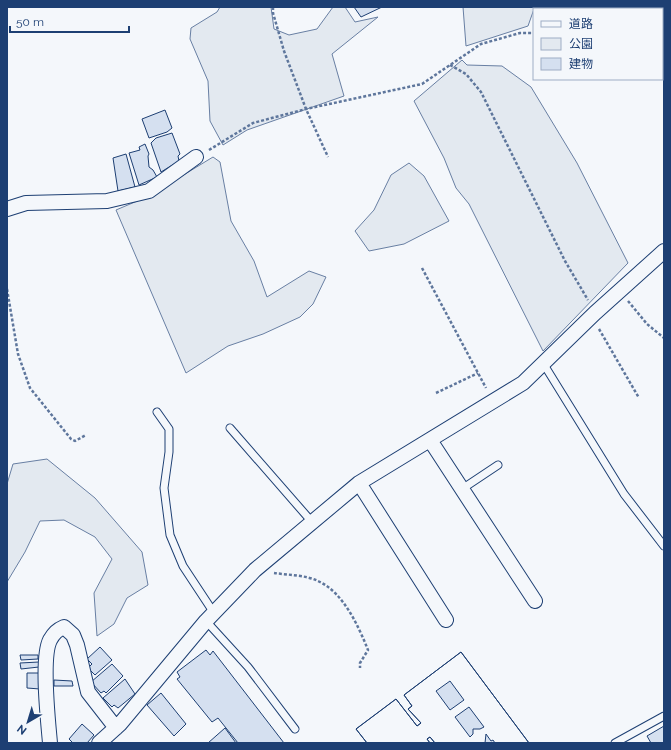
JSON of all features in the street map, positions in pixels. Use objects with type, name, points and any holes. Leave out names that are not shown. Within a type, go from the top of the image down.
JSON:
[{"type":"street","points":[[7,209],[26,203],[107,202],[149,191],[196,157]]},
{"type":"street","points":[[99,743],[116,728],[210,617],[255,570],[359,483],[523,383],[593,315],[664,251]]},
{"type":"street","points":[[430,440],[535,601]]},
{"type":"street","points":[[359,483],[446,620]]},
{"type":"street","points":[[50,743],[46,660],[50,641],[57,630],[64,627],[73,635],[77,645],[88,692],[116,728]]},
{"type":"lane","points":[[543,363],[624,494],[664,546]]},
{"type":"lane","points":[[157,412],[169,429],[170,452],[164,488],[170,536],[182,566],[210,617],[295,729]]},
{"type":"lane","points":[[230,428],[312,522]]},
{"type":"lane","points":[[462,489],[498,465]]},
{"type":"lane","points":[[616,743],[664,716]]},
{"type":"path","points":[[272,7],[284,51],[306,109],[328,157]]},
{"type":"path","points":[[196,157],[253,123],[306,109],[422,84],[481,44],[520,33],[533,33]]},
{"type":"path","points":[[450,65],[466,74],[481,92],[603,335],[639,398]]},
{"type":"path","points":[[422,268],[494,401]]},
{"type":"path","points":[[7,289],[18,354],[30,388],[71,439],[75,442],[86,435]]},
{"type":"path","points":[[620,290],[647,324],[664,338]]},
{"type":"path","points":[[436,393],[478,373]]},
{"type":"path","points":[[255,570],[316,580],[330,588],[362,634],[368,650],[360,663],[360,668]]},
{"type":"green space","points":[[220,7],[271,7],[274,29],[289,35],[317,29],[333,7],[345,7],[355,22],[378,17],[332,54],[344,96],[247,130],[223,145],[210,121],[208,81],[190,39],[191,28],[217,12]]},
{"type":"green space","points":[[463,7],[537,7],[533,8],[528,26],[466,46]]},
{"type":"green space","points":[[462,60],[467,65],[502,66],[531,87],[577,163],[628,263],[543,351],[469,204],[456,188],[444,158],[414,101]]},
{"type":"green space","points":[[213,157],[220,162],[231,221],[254,261],[267,297],[309,271],[326,277],[313,304],[300,317],[263,334],[228,346],[186,373],[116,210],[149,196]]},
{"type":"green space","points":[[409,163],[424,176],[449,221],[404,244],[369,251],[355,231],[374,210],[391,175]]},
{"type":"green space","points":[[47,459],[95,498],[142,552],[148,585],[127,598],[114,624],[97,636],[94,593],[112,559],[95,537],[64,520],[40,521],[25,552],[7,582],[7,484],[13,464]]},
{"type":"building","points":[[354,7],[382,7],[361,17]]},
{"type":"building","points":[[564,7],[564,8],[541,8]]},
{"type":"building","points":[[165,110],[172,128],[167,132],[149,138],[142,119]]},
{"type":"building","points":[[172,133],[180,154],[178,156],[179,161],[161,172],[151,143],[156,138]]},
{"type":"building","points":[[145,144],[149,154],[149,167],[153,170],[157,177],[139,185],[129,153],[140,150],[139,147]]},
{"type":"building","points":[[126,154],[135,187],[118,191],[113,158]]},
{"type":"building","points":[[100,647],[112,660],[95,675],[88,668],[92,664],[87,659]]},
{"type":"building","points":[[206,650],[210,655],[213,651],[284,743],[238,743],[218,718],[212,722],[177,679],[180,677],[177,672]]},
{"type":"building","points":[[461,652],[529,743],[495,743],[493,740],[491,741],[486,734],[485,743],[435,743],[430,737],[427,739],[430,743],[367,743],[356,729],[396,699],[417,726],[421,723],[408,709],[412,706],[404,695]],"holes":[[[450,681],[464,700],[450,710],[436,691]],[[469,707],[484,727],[480,729],[473,729],[473,734],[470,737],[455,717]]]},
{"type":"building","points":[[461,652],[529,743],[435,743],[430,737],[427,739],[430,743],[367,743],[356,729],[396,699],[417,726],[421,723],[408,709],[412,706],[404,695]]},
{"type":"building","points":[[20,655],[38,655],[38,659],[21,660]]},
{"type":"building","points":[[39,662],[39,667],[21,669],[20,663]]},
{"type":"building","points":[[112,664],[123,676],[106,693],[104,691],[101,693],[91,682]]},
{"type":"building","points":[[27,673],[41,673],[40,689],[27,688]]},
{"type":"building","points":[[125,679],[135,694],[118,708],[114,705],[112,707],[103,698]]},
{"type":"building","points":[[54,680],[72,681],[73,686],[54,686]]},
{"type":"building","points":[[161,693],[186,724],[174,736],[147,705]]},
{"type":"building","points":[[82,724],[94,735],[87,743],[73,743],[69,739]]},
{"type":"building","points":[[664,726],[664,743],[651,743],[647,736]]},
{"type":"building","points":[[225,728],[236,743],[208,743]]}]
